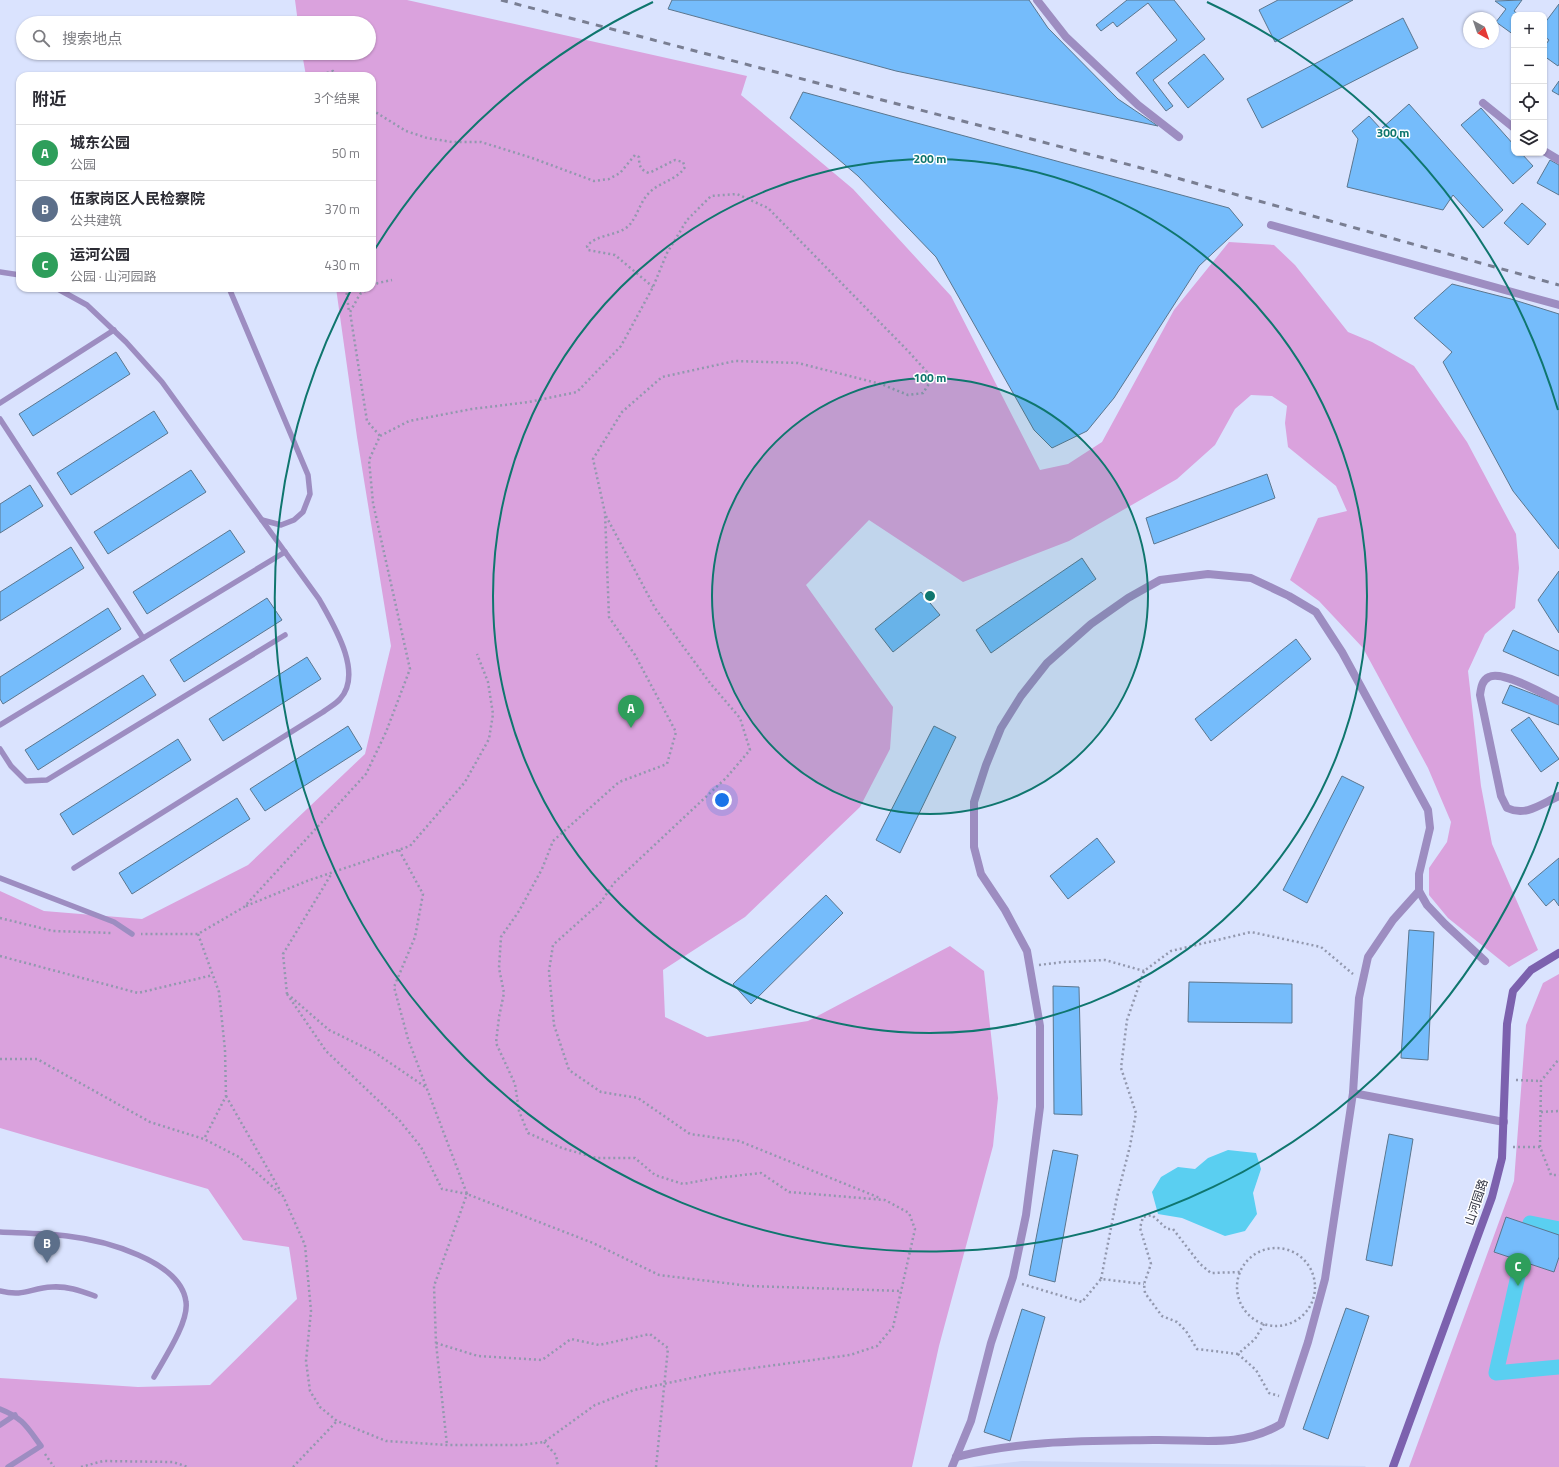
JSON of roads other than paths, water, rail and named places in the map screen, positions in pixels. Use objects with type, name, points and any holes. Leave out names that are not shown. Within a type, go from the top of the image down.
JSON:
[{"type":"street","points":[[1037,0],[1066,37],[1138,106],[1179,137]]},
{"type":"street","points":[[1483,103],[1511,126]]},
{"type":"street","points":[[1547,153],[1559,160]]},
{"type":"street","points":[[1271,225],[1559,305]]},
{"type":"street","points":[[952,1467],[971,1421],[991,1343],[1011,1281],[1026,1215],[1040,1107],[1040,1026],[1027,951],[1005,910],[982,874],[974,847],[974,802],[986,765],[1001,728],[1020,696],[1047,663],[1091,624],[1128,598],[1160,580],[1208,574],[1251,578],[1289,596],[1316,612],[1342,652],[1428,810],[1430,828],[1419,874],[1419,891],[1427,905],[1485,961]]},
{"type":"street","points":[[1558,700],[1502,676],[1489,676],[1482,682],[1480,695],[1501,796],[1507,808],[1517,813],[1529,810],[1559,796]]},
{"type":"street","points":[[956,1457],[991,1448],[1052,1442],[1174,1439],[1231,1442],[1267,1433],[1281,1424],[1308,1342],[1325,1280],[1353,1093],[1359,998],[1368,957],[1393,920],[1419,891]]},
{"type":"street","name":"山河园路","points":[[1393,1467],[1492,1197],[1502,1158],[1508,1024],[1514,991],[1531,970],[1559,953]]},
{"type":"street","points":[[1353,1093],[1504,1122]]},
{"type":"lane","points":[[0,272],[16,274]]},
{"type":"lane","points":[[63,292],[87,305],[114,330],[162,382],[319,600],[339,635],[349,667],[349,683],[341,699],[323,712],[74,868]]},
{"type":"lane","points":[[231,292],[308,475],[310,494],[303,512],[294,520],[281,525],[262,519]]},
{"type":"lane","points":[[0,402],[114,330]]},
{"type":"lane","points":[[0,420],[144,638]]},
{"type":"lane","points":[[0,726],[285,552]]},
{"type":"lane","points":[[0,749],[11,766],[26,781],[47,780],[285,635]]},
{"type":"lane","points":[[0,878],[114,922],[132,934]]},
{"type":"lane","points":[[0,1232],[67,1236],[95,1242],[125,1250],[162,1266],[177,1279],[186,1302],[182,1325],[154,1377]]},
{"type":"lane","points":[[0,1291],[18,1295],[51,1287],[67,1286],[95,1296]]},
{"type":"lane","points":[[0,1409],[15,1415],[27,1427],[41,1446],[8,1467]]},
{"type":"lane","points":[[0,1425],[15,1415]]},
{"type":"water","points":[[1228,1150],[1256,1153],[1261,1169],[1253,1193],[1257,1214],[1245,1231],[1225,1236],[1182,1218],[1158,1214],[1152,1192],[1161,1177],[1178,1167],[1195,1169],[1208,1158]]},
{"type":"waterway","points":[[1559,1229],[1530,1223],[1496,1373],[1559,1367]]},
{"type":"railway","points":[[501,0],[1134,166],[1559,285]]},
{"type":"place","name":"城东公园","points":[[631,728]]},
{"type":"place","name":"伍家岗区人民检察院","points":[[47,1263]]},
{"type":"place","name":"运河公园","points":[[1518,1286]]}]
